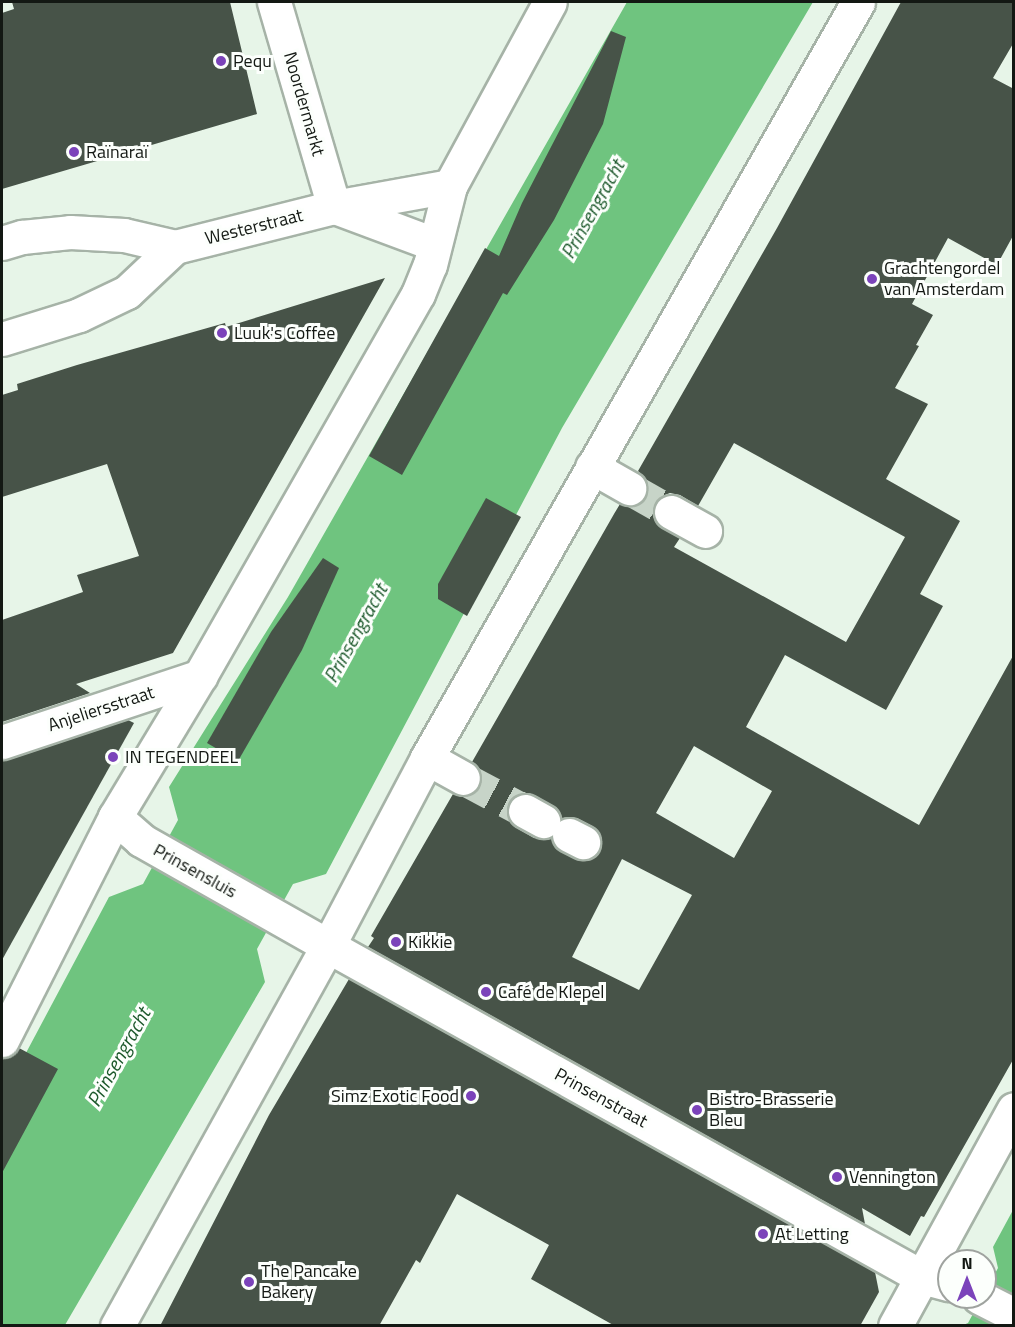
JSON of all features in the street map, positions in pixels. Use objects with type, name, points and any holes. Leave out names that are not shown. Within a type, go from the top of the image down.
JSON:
[{"type":"street","name":"Noordermarkt","points":[[274,2],[334,207]]},
{"type":"street","points":[[2,1040],[115,818],[200,676],[418,294],[430,265],[450,186],[550,2]]},
{"type":"street","points":[[117,1326],[328,946],[427,758],[858,2]]},
{"type":"street","name":"Westerstraat","points":[[2,243],[22,237],[70,232],[124,236],[175,247],[334,207],[450,186]]},
{"type":"street","points":[[334,207],[435,244]]},
{"type":"street","name":"Westerstraat","points":[[2,339],[79,315],[127,292],[175,247]]},
{"type":"street","points":[[592,467],[629,488]]},
{"type":"street","points":[[671,512],[705,531]]},
{"type":"street","name":"Anjeliersstraat","points":[[2,742],[200,676]]},
{"type":"street","points":[[427,758],[463,778]]},
{"type":"street","name":"Prinsensluis","points":[[115,818],[141,840],[279,918]]},
{"type":"street","name":"Prinsenstraat","points":[[279,918],[935,1281]]},
{"type":"street","points":[[895,1326],[935,1281],[1014,1110]]},
{"type":"street","points":[[997,1307],[1014,1316]]},
{"type":"water","name":"Prinsengracht","points":[[627,2],[813,2],[562,428],[326,874],[293,884],[257,949],[265,982],[65,1325],[2,1326],[2,1098],[109,897],[143,884],[178,820],[169,787],[288,597]]},
{"type":"water","points":[[1013,1210],[1013,1325],[961,1326],[968,1323],[976,1309],[997,1309],[997,1249],[993,1247]]},
{"type":"building","points":[[12,2],[230,2],[257,114],[2,189],[2,13],[14,9]]},
{"type":"building","points":[[901,2],[1014,2],[1014,42],[993,78],[1014,89],[1014,234],[997,265],[948,238],[912,304],[933,315],[916,345],[919,346],[895,388],[928,404],[886,479],[960,521],[920,594],[943,606],[886,710],[785,655],[746,727],[919,825],[1014,654],[1014,1058],[924,1217],[921,1216],[910,1236],[862,1208],[865,1224],[368,947],[374,938],[371,936],[453,794],[464,797],[479,788],[482,777],[479,768],[472,762],[620,504],[630,507],[639,504],[645,498],[648,487],[645,478],[638,471],[777,228]],"holes":[[[734,443],[905,537],[846,642],[674,547],[680,538],[655,521],[652,513],[654,503],[670,493],[680,495],[698,506]],[[694,746],[772,791],[734,858],[656,813]],[[524,792],[552,805],[561,818],[577,818],[592,826],[599,832],[602,840],[599,851],[593,858],[585,861],[575,859],[560,851],[551,838],[534,838],[515,827],[506,812],[508,802],[515,795]],[[622,859],[692,895],[639,990],[572,957]]]},
{"type":"building","points":[[611,31],[626,37],[603,124],[554,220],[507,295],[503,293],[402,475],[369,456],[485,248],[499,256],[522,203]]},
{"type":"building","points":[[385,278],[173,653],[76,684],[90,693],[2,722],[2,620],[83,592],[77,575],[139,556],[107,464],[2,497],[2,395],[18,390],[17,384],[77,365],[225,323],[226,327]]},
{"type":"building","points":[[486,498],[521,517],[467,616],[438,599],[438,584]]},
{"type":"building","points":[[323,558],[339,568],[302,650],[238,761],[207,743],[271,632]]},
{"type":"building","points":[[128,720],[134,723],[2,960],[2,760]]},
{"type":"building","points":[[349,979],[875,1272],[879,1292],[860,1326],[615,1326],[531,1279],[549,1245],[457,1194],[420,1263],[416,1260],[379,1326],[160,1326],[269,1115]]},
{"type":"building","points":[[19,1048],[58,1069],[2,1173],[2,1058],[12,1056]]},
{"type":"tunnel","points":[[629,488],[671,512]]},
{"type":"tunnel","points":[[463,778],[525,811]]},
{"type":"place","name":"Pequ","points":[[221,61]]},
{"type":"place","name":"Raïnaraï","points":[[74,152]]},
{"type":"place","name":"Grachtengordel van Amsterdam","points":[[872,279]]},
{"type":"place","name":"Luuk's Coffee","points":[[222,333]]},
{"type":"place","name":"IN TEGENDEEL","points":[[113,757]]},
{"type":"place","name":"Kikkie","points":[[396,942]]},
{"type":"place","name":"Café de Klepel","points":[[486,992]]},
{"type":"place","name":"Simz Exotic Food","points":[[471,1096]]},
{"type":"place","name":"Bistro-Brasserie Bleu","points":[[697,1110]]},
{"type":"place","name":"Vennington","points":[[837,1177]]},
{"type":"place","name":"At Letting","points":[[763,1234]]},
{"type":"place","name":"The Pancake Bakery","points":[[249,1282]]}]
